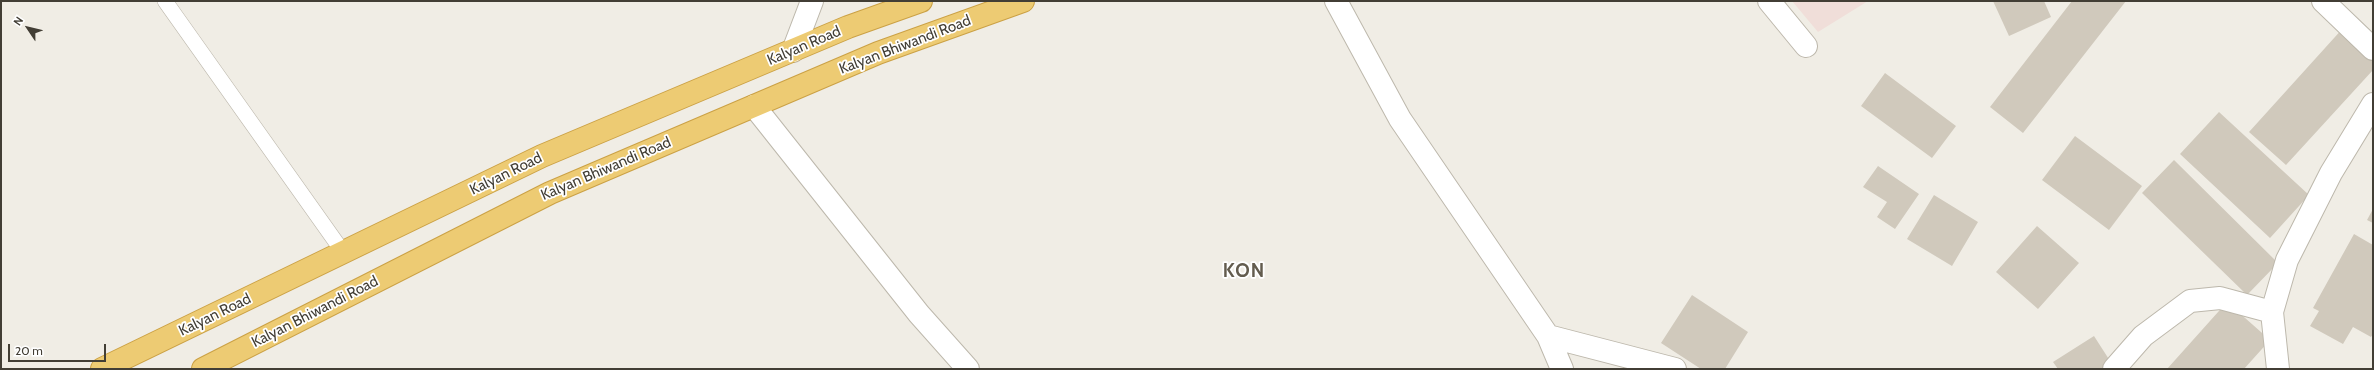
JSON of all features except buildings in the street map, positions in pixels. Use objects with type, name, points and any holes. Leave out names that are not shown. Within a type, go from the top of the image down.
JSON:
[{"type":"highway","name":"Kalyan Road","points":[[102,369],[542,156],[848,27],[921,1]]},
{"type":"highway","name":"Kalyan Bhiwandi Road","points":[[203,369],[550,193],[878,53],[1023,1]]},
{"type":"street","points":[[793,50],[812,1]]},
{"type":"street","points":[[1336,1],[1400,119],[1548,336],[1562,369]]},
{"type":"street","points":[[1769,1],[1806,46]]},
{"type":"street","points":[[2323,1],[2373,49]]},
{"type":"street","points":[[2278,369],[2272,312],[2287,260],[2331,173],[2373,104]]},
{"type":"street","points":[[754,106],[918,314],[968,369]]},
{"type":"street","points":[[2114,369],[2143,336],[2190,301],[2220,298],[2272,312]]},
{"type":"street","points":[[1548,336],[1608,360],[1675,369]]},
{"type":"lane","points":[[165,1],[343,252]]},
{"type":"shaded area","points":[[1792,1],[1868,1],[1818,32]]},
{"type":"district","name":"KON","points":[[1244,271]]}]
